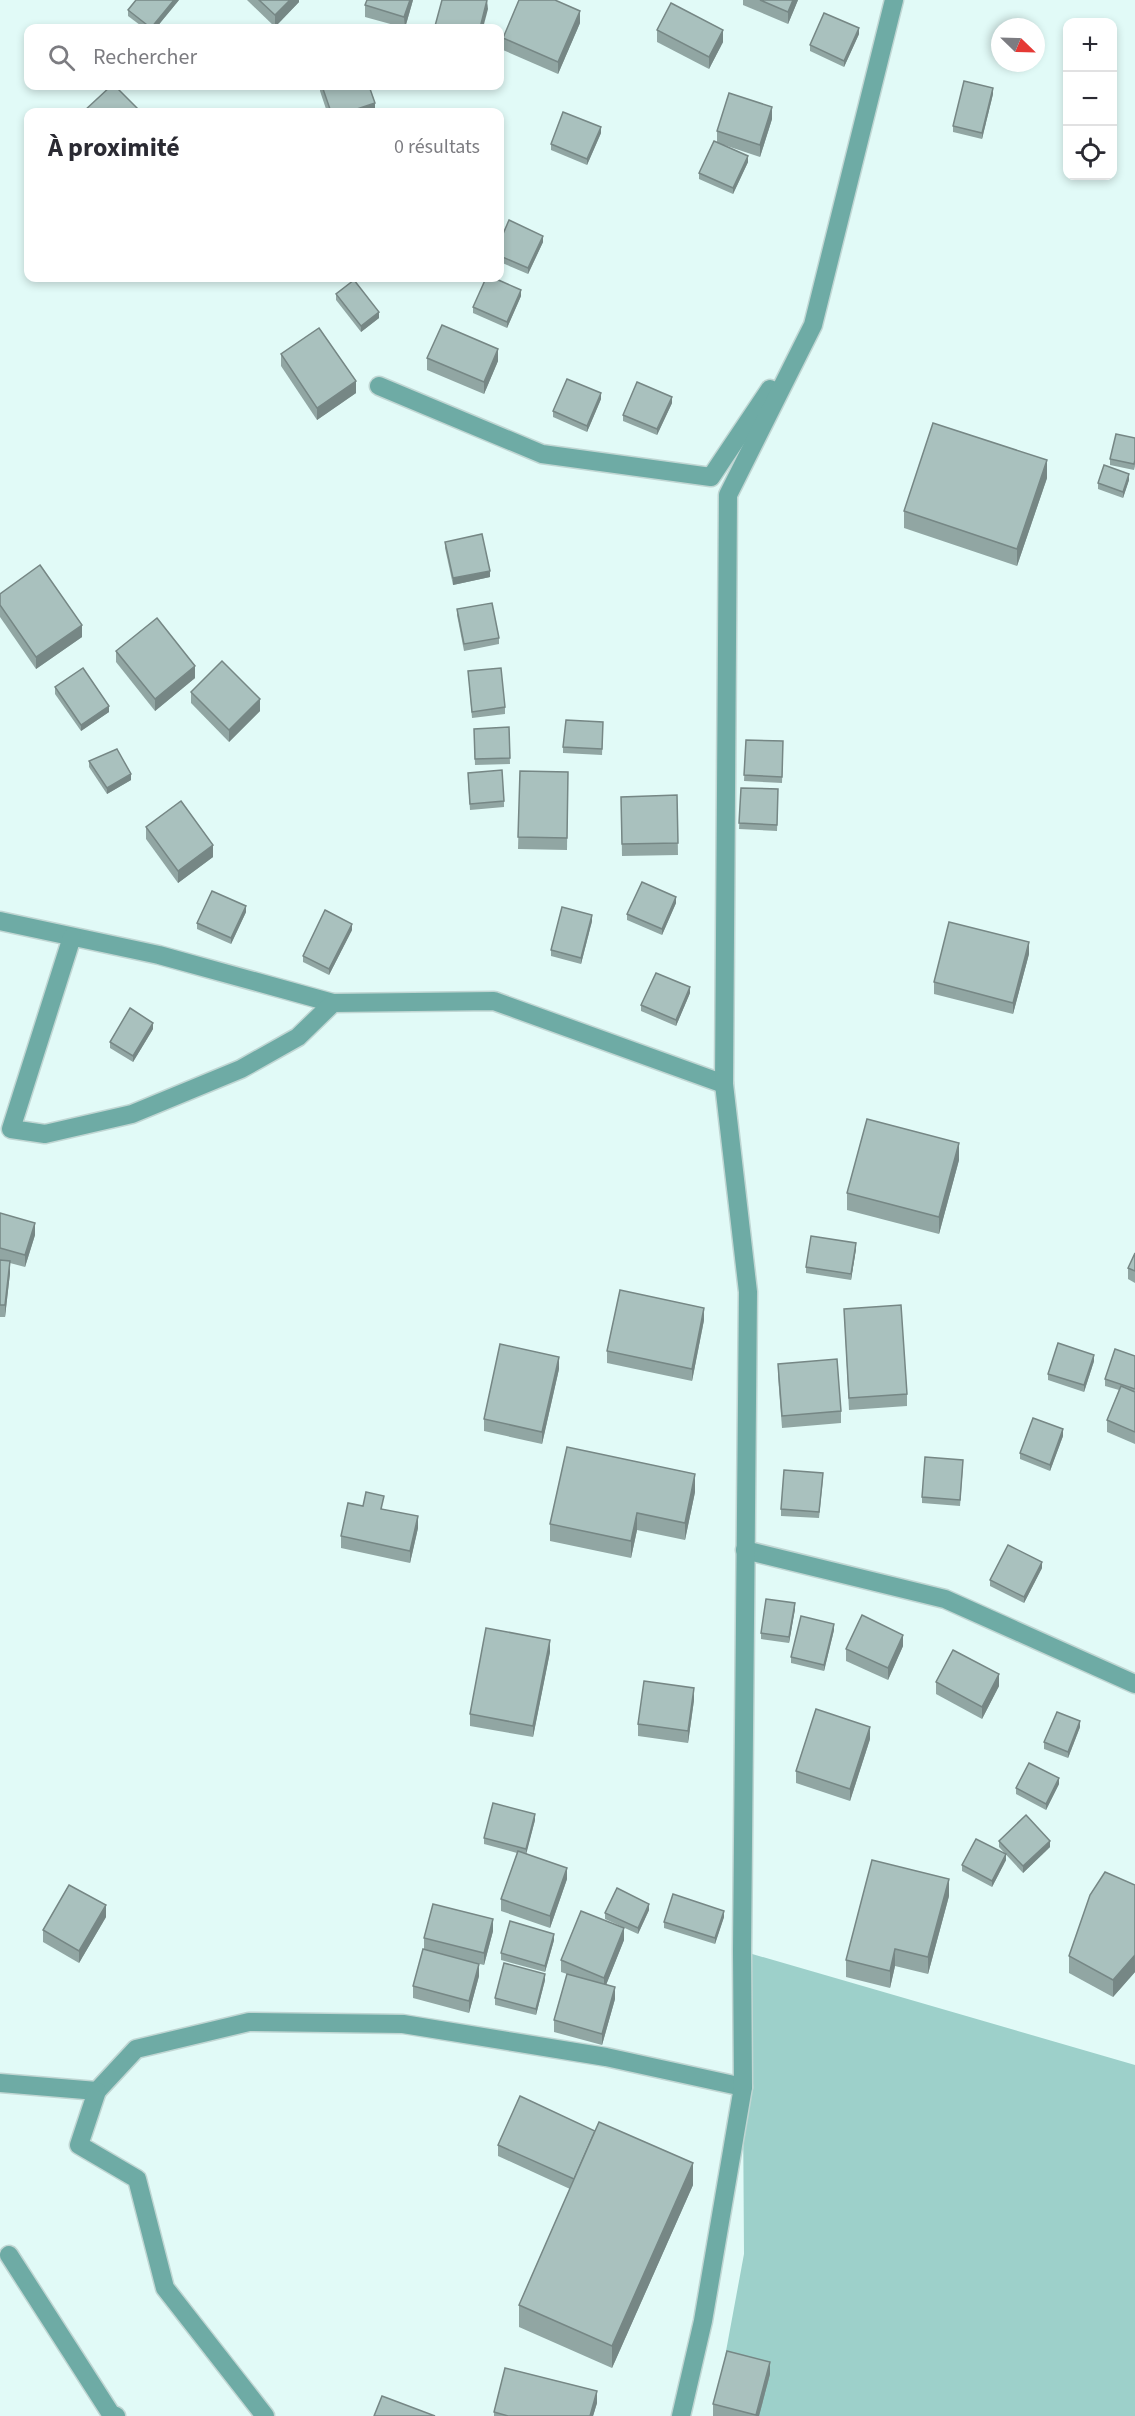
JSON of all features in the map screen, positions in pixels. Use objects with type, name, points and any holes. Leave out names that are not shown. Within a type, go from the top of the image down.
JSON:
[{"type":"street","points":[[681,2416],[703,2321],[743,2086],[742,1939],[748,1293],[724,1084],[728,495],[813,325],[894,0]]},
{"type":"street","points":[[379,386],[542,454],[711,477],[813,325]]},
{"type":"street","points":[[0,921],[159,955],[333,1003],[494,1001],[724,1084]]},
{"type":"street","points":[[72,937],[11,1129],[45,1134],[132,1114],[241,1069],[298,1037],[333,1003]]},
{"type":"street","points":[[745,1550],[945,1599],[1135,1684]]},
{"type":"street","points":[[265,2416],[165,2288],[137,2179],[80,2145],[97,2091],[136,2049],[249,2022],[403,2024],[606,2057],[743,2086]]},
{"type":"street","points":[[0,2083],[97,2091]]},
{"type":"street","points":[[9,2255],[111,2414],[116,2416]]},
{"type":"shaded area","points":[[742,1951],[1135,2065],[1135,2416],[714,2416],[744,2254]]},
{"type":"building","points":[[136,0],[174,0],[154,24],[146,24],[128,10]]},
{"type":"building","points":[[259,0],[290,0],[275,15]]},
{"type":"building","points":[[367,0],[410,0],[404,17],[365,5]]},
{"type":"building","points":[[442,0],[487,0],[481,24],[436,24]]},
{"type":"building","points":[[519,0],[555,0],[580,11],[558,62],[504,38]]},
{"type":"building","points":[[760,0],[793,0],[788,12]]},
{"type":"building","points":[[671,3],[723,30],[709,57],[657,30]]},
{"type":"building","points":[[824,13],[859,28],[844,61],[810,45]]},
{"type":"building","points":[[964,81],[993,88],[982,133],[953,126]]},
{"type":"building","points":[[107,90],[119,90],[137,108],[87,108]]},
{"type":"building","points":[[323,90],[370,90],[375,103],[360,108],[330,108]]},
{"type":"building","points":[[729,93],[772,107],[760,145],[717,131]]},
{"type":"building","points":[[563,112],[601,127],[587,159],[551,144]]},
{"type":"building","points":[[714,141],[748,156],[733,188],[699,173]]},
{"type":"building","points":[[509,220],[543,236],[528,268],[504,258],[504,232]]},
{"type":"building","points":[[351,282],[356,282],[379,312],[361,326],[336,294]]},
{"type":"building","points":[[484,282],[503,282],[521,290],[507,322],[473,307]]},
{"type":"building","points":[[442,325],[498,349],[484,382],[427,358]]},
{"type":"building","points":[[319,328],[356,381],[317,408],[281,354]]},
{"type":"building","points":[[567,379],[601,393],[587,426],[553,411]]},
{"type":"building","points":[[637,382],[672,397],[657,429],[623,415]]},
{"type":"building","points":[[933,423],[1047,460],[1017,549],[904,511]]},
{"type":"building","points":[[1116,434],[1135,438],[1134,464],[1110,459]]},
{"type":"building","points":[[1104,465],[1129,474],[1123,492],[1098,483]]},
{"type":"building","points":[[482,534],[490,571],[453,578],[445,542]]},
{"type":"building","points":[[40,565],[82,625],[36,657],[0,605],[0,594]]},
{"type":"building","points":[[492,603],[499,638],[464,644],[457,609]]},
{"type":"building","points":[[157,618],[195,666],[155,699],[116,651]]},
{"type":"building","points":[[222,661],[260,699],[229,730],[191,692]]},
{"type":"building","points":[[83,668],[109,706],[81,725],[55,687]]},
{"type":"building","points":[[501,668],[505,707],[472,712],[468,671]]},
{"type":"building","points":[[566,720],[603,722],[602,749],[563,747]]},
{"type":"building","points":[[509,727],[510,758],[475,759],[474,729]]},
{"type":"building","points":[[746,740],[783,741],[782,777],[744,775]]},
{"type":"building","points":[[117,749],[131,774],[107,788],[89,761]]},
{"type":"building","points":[[502,770],[504,801],[470,804],[468,773]]},
{"type":"building","points":[[520,771],[568,772],[567,838],[518,837]]},
{"type":"building","points":[[741,788],[778,789],[777,825],[739,823]]},
{"type":"building","points":[[677,795],[678,843],[622,844],[621,797]]},
{"type":"building","points":[[181,801],[213,845],[178,871],[146,827]]},
{"type":"building","points":[[642,882],[676,897],[662,929],[627,914]]},
{"type":"building","points":[[212,891],[246,906],[231,938],[197,923]]},
{"type":"building","points":[[562,907],[592,915],[581,958],[551,950]]},
{"type":"building","points":[[325,910],[352,924],[329,969],[303,956]]},
{"type":"building","points":[[949,922],[1029,942],[1013,1003],[934,982]]},
{"type":"building","points":[[656,973],[690,987],[676,1020],[641,1005]]},
{"type":"building","points":[[130,1008],[153,1023],[133,1056],[110,1042]]},
{"type":"building","points":[[867,1119],[959,1143],[939,1217],[847,1193]]},
{"type":"building","points":[[0,1213],[35,1223],[25,1255],[0,1248]]},
{"type":"building","points":[[811,1236],[856,1243],[851,1274],[806,1267]]},
{"type":"building","points":[[1135,1253],[1135,1271],[1128,1268]]},
{"type":"building","points":[[0,1260],[10,1261],[5,1305],[0,1305]]},
{"type":"building","points":[[620,1290],[704,1308],[692,1369],[607,1351]]},
{"type":"building","points":[[901,1305],[907,1394],[849,1398],[844,1309]]},
{"type":"building","points":[[1058,1343],[1094,1355],[1084,1385],[1048,1374]]},
{"type":"building","points":[[500,1344],[559,1357],[542,1432],[484,1419]]},
{"type":"building","points":[[1115,1349],[1135,1356],[1135,1389],[1105,1379]]},
{"type":"building","points":[[837,1359],[841,1411],[782,1416],[778,1364]]},
{"type":"building","points":[[1121,1386],[1135,1392],[1135,1432],[1107,1420]]},
{"type":"building","points":[[1033,1418],[1063,1429],[1050,1465],[1020,1453]]},
{"type":"building","points":[[567,1447],[695,1474],[685,1523],[637,1513],[631,1541],[550,1524]]},
{"type":"building","points":[[925,1457],[963,1460],[960,1500],[922,1497]]},
{"type":"building","points":[[784,1470],[823,1473],[819,1512],[781,1509]]},
{"type":"building","points":[[366,1492],[384,1496],[381,1509],[418,1516],[410,1551],[341,1536],[348,1503],[363,1506]]},
{"type":"building","points":[[1008,1545],[1042,1562],[1024,1597],[990,1580]]},
{"type":"building","points":[[766,1599],[795,1603],[789,1637],[761,1633]]},
{"type":"building","points":[[862,1615],[903,1635],[888,1668],[846,1649]]},
{"type":"building","points":[[801,1616],[834,1624],[824,1665],[791,1657]]},
{"type":"building","points":[[486,1628],[550,1640],[533,1726],[470,1714]]},
{"type":"building","points":[[953,1650],[999,1674],[982,1707],[936,1682]]},
{"type":"building","points":[[644,1681],[694,1688],[688,1731],[638,1724]]},
{"type":"building","points":[[816,1709],[870,1727],[850,1789],[796,1771]]},
{"type":"building","points":[[1057,1712],[1080,1721],[1068,1752],[1044,1742]]},
{"type":"building","points":[[1029,1763],[1059,1778],[1046,1804],[1016,1788]]},
{"type":"building","points":[[493,1803],[535,1814],[526,1849],[484,1838]]},
{"type":"building","points":[[1026,1815],[1050,1841],[1023,1866],[999,1841]]},
{"type":"building","points":[[976,1839],[1006,1854],[992,1881],[962,1865]]},
{"type":"building","points":[[518,1851],[567,1868],[550,1916],[501,1899]]},
{"type":"building","points":[[872,1860],[949,1879],[928,1957],[895,1949],[890,1971],[846,1960]]},
{"type":"building","points":[[1105,1872],[1135,1885],[1135,1955],[1113,1980],[1069,1956],[1090,1895]]},
{"type":"building","points":[[69,1885],[106,1905],[79,1951],[43,1930]]},
{"type":"building","points":[[617,1888],[649,1904],[638,1928],[605,1913]]},
{"type":"building","points":[[673,1894],[724,1911],[715,1938],[664,1922]]},
{"type":"building","points":[[433,1904],[493,1919],[484,1953],[424,1938]]},
{"type":"building","points":[[581,1911],[624,1928],[604,1978],[561,1960]]},
{"type":"building","points":[[510,1921],[554,1934],[545,1966],[501,1953]]},
{"type":"building","points":[[423,1949],[479,1964],[469,2001],[413,1986]]},
{"type":"building","points":[[504,1963],[545,1974],[536,2009],[495,1998]]},
{"type":"building","points":[[567,1974],[615,1987],[602,2034],[554,2020]]},
{"type":"building","points":[[520,2096],[595,2131],[574,2179],[498,2145]]},
{"type":"building","points":[[599,2122],[693,2163],[612,2346],[519,2305]]},
{"type":"building","points":[[727,2351],[770,2362],[756,2415],[713,2404]]},
{"type":"building","points":[[505,2368],[597,2391],[590,2416],[508,2416],[494,2412]]},
{"type":"building","points":[[382,2396],[435,2416],[374,2416]]}]
